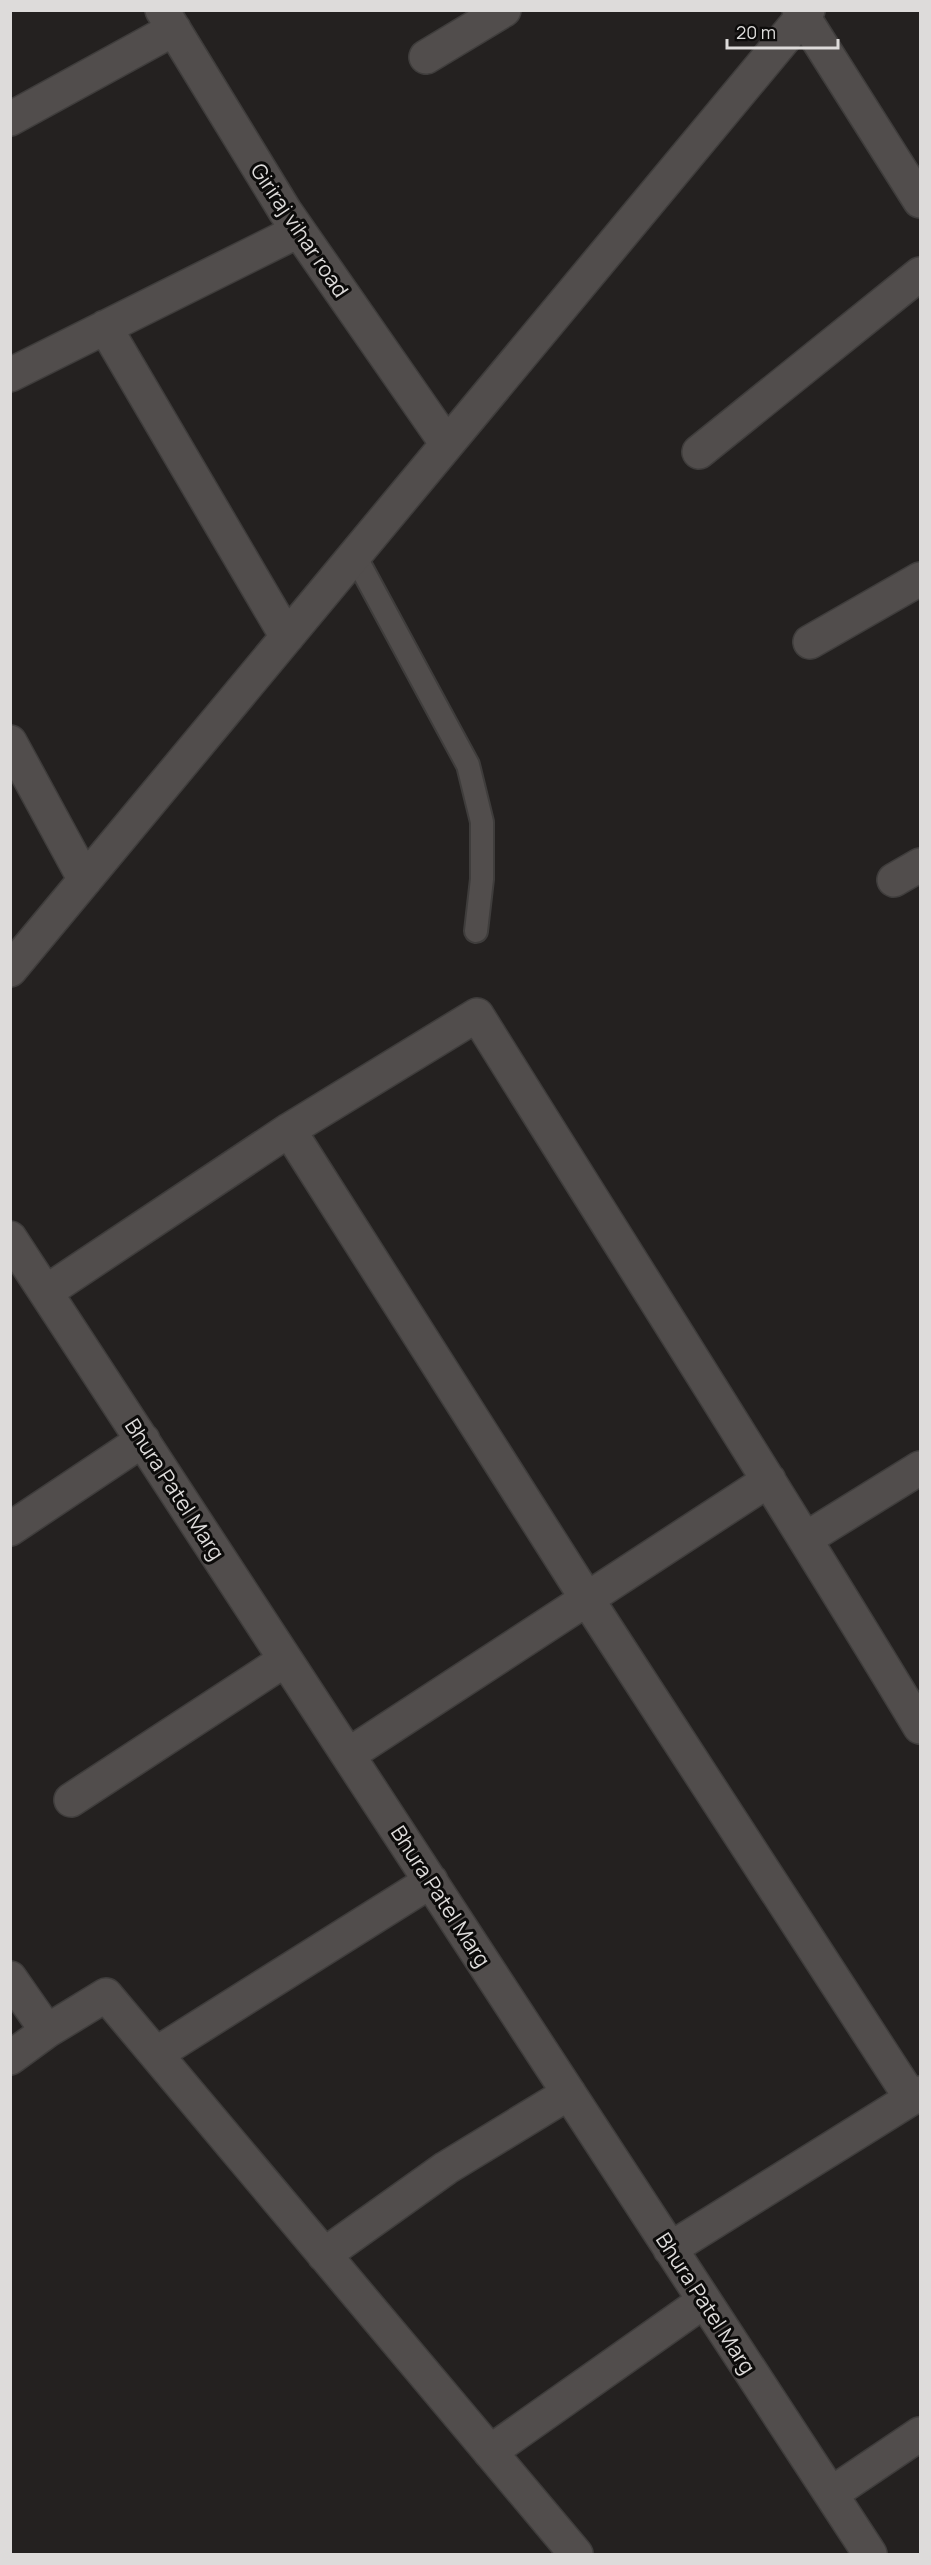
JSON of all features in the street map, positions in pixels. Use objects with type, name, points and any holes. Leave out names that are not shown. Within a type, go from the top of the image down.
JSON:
[{"type":"street","points":[[426,57],[504,10]]},
{"type":"street","points":[[10,970],[803,13],[921,201]]},
{"type":"street","points":[[10,119],[168,20]]},
{"type":"street","name":"Giriraj vihar road","points":[[168,20],[298,231],[447,444]]},
{"type":"street","points":[[10,375],[298,231]]},
{"type":"street","points":[[699,452],[921,274]]},
{"type":"street","points":[[105,327],[287,637]]},
{"type":"street","points":[[810,642],[921,579]]},
{"type":"street","points":[[10,742],[85,880]]},
{"type":"street","points":[[29,1282],[289,1130],[477,1015],[807,1538],[921,1727]]},
{"type":"street","points":[[289,1130],[587,1599],[916,2096],[670,2249]]},
{"type":"street","name":"Bhura Patel Marg","points":[[10,1238],[29,1282],[143,1440],[870,2554]]},
{"type":"street","points":[[10,1529],[143,1440]]},
{"type":"street","points":[[807,1538],[921,1468]]},
{"type":"street","points":[[348,1755],[769,1480]]},
{"type":"street","points":[[71,1800],[285,1660]]},
{"type":"street","points":[[156,2054],[431,1881]]},
{"type":"street","points":[[10,1978],[47,2031]]},
{"type":"street","points":[[10,2058],[47,2031],[106,1995],[576,2554]]},
{"type":"street","points":[[324,2255],[446,2168],[569,2093]]},
{"type":"street","points":[[490,2452],[704,2301]]},
{"type":"street","points":[[831,2494],[921,2434]]},
{"type":"lane","points":[[355,556],[468,765],[482,822],[482,879],[476,931]]}]
